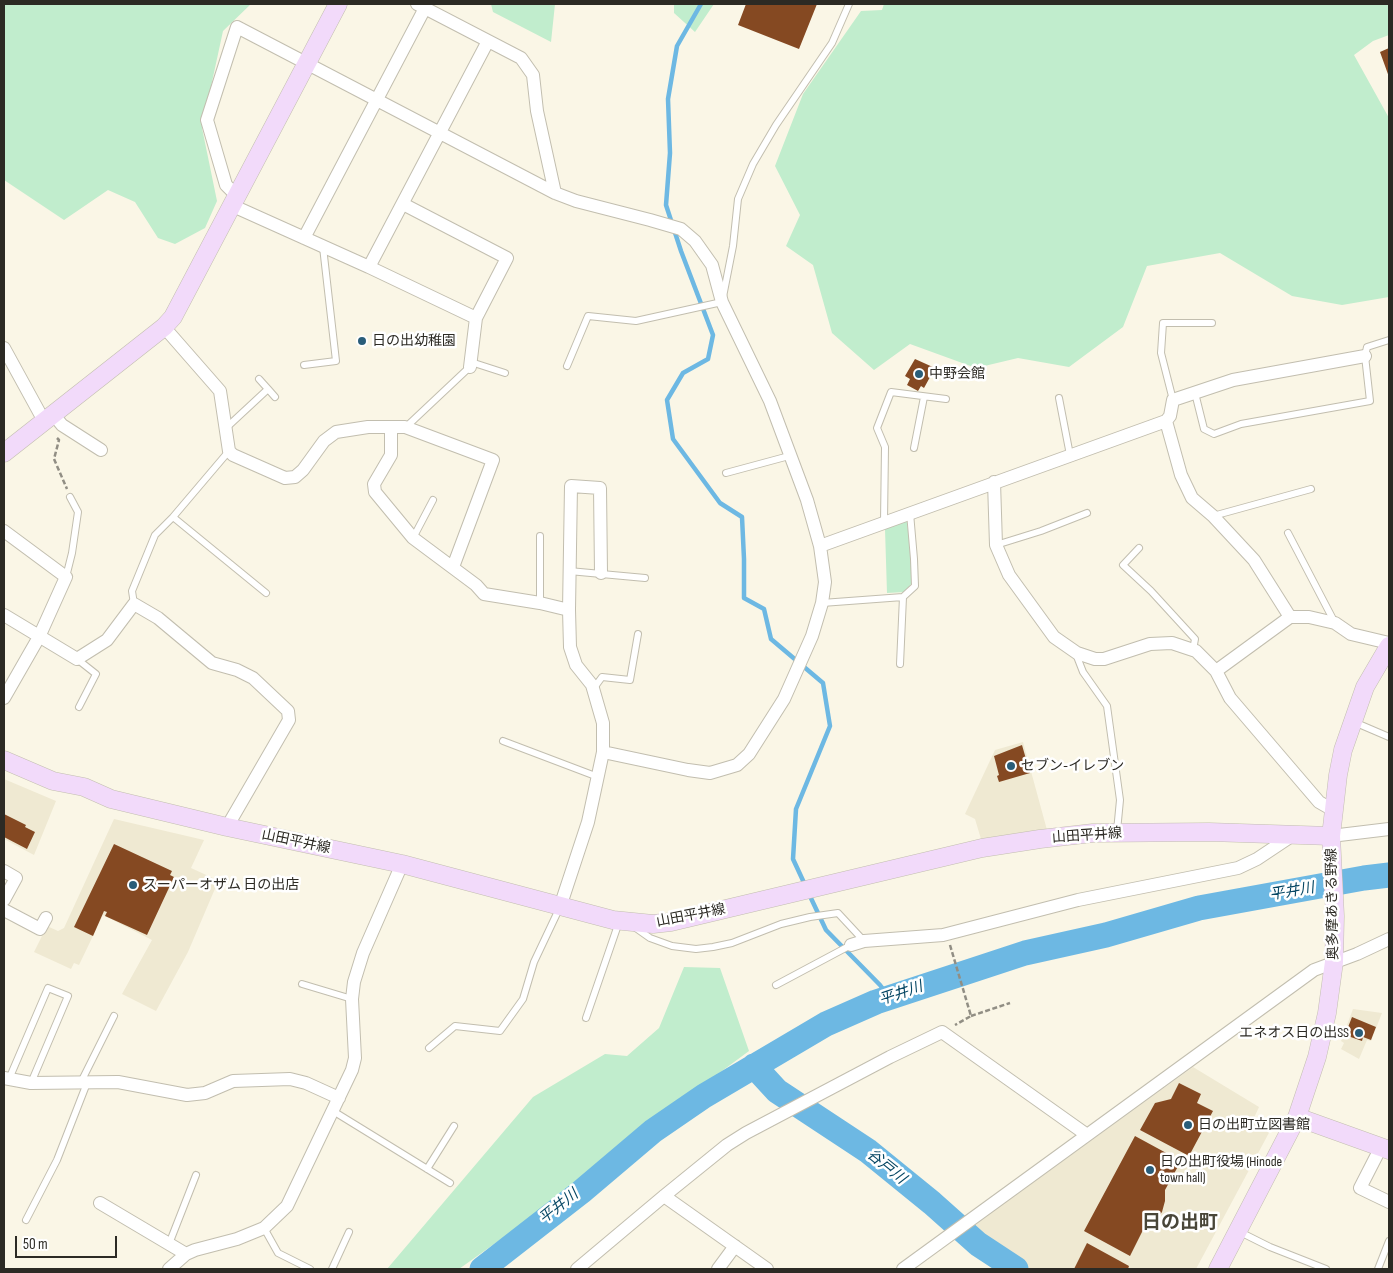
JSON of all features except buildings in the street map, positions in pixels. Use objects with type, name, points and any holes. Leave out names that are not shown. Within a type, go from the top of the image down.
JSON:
[{"type":"main road","points":[[4,453],[164,328],[183,299],[338,4]]},
{"type":"main road","name":"奥多摩あきる野線","points":[[1218,1269],[1296,1117],[1317,1057],[1328,1013],[1334,962],[1335,916],[1331,842],[1333,810],[1343,750],[1365,687],[1389,645]]},
{"type":"main road","name":"山田平井線","points":[[4,760],[52,781],[84,788],[111,799],[227,827],[402,864],[560,907],[624,922],[652,924],[672,922],[982,848],[1093,833],[1293,835],[1331,842]]},
{"type":"main road","points":[[1296,1117],[1385,1149]]},
{"type":"street","points":[[304,238],[377,100],[421,6],[521,58],[533,75],[537,111],[555,193]]},
{"type":"street","points":[[476,318],[304,238],[234,200],[226,185],[207,120],[237,27],[555,193],[576,201],[681,229],[695,241],[712,265],[722,302],[770,401],[806,500],[820,546],[825,582],[822,603],[806,652],[784,699],[749,754],[737,765],[710,773],[603,752]]},
{"type":"street","points":[[369,268],[488,41]]},
{"type":"street","points":[[403,204],[507,258],[476,318],[470,367]]},
{"type":"street","points":[[164,328],[220,391],[229,451],[285,478],[295,477],[303,470],[324,441],[336,432],[368,428],[405,427],[492,460],[453,567]]},
{"type":"street","points":[[4,348],[49,418],[100,450]]},
{"type":"street","points":[[820,546],[1166,421],[1170,416],[1173,400],[1233,380],[1365,356]]},
{"type":"street","points":[[1166,421],[1181,475],[1192,498],[1213,516],[1254,560],[1290,616]]},
{"type":"street","points":[[391,427],[391,455],[374,484],[375,492],[413,538],[476,585],[484,594],[540,603],[569,610]]},
{"type":"street","points":[[994,482],[996,545],[1008,575],[1054,637],[1074,651],[1104,659],[1150,644],[1172,643],[1196,651],[1216,671],[1230,698],[1319,802],[1333,810]]},
{"type":"street","points":[[560,907],[588,822],[603,752],[603,723],[593,689],[576,665],[570,647],[571,486],[600,488],[601,573]]},
{"type":"street","points":[[4,532],[66,577],[39,637],[4,698]]},
{"type":"street","points":[[4,615],[77,659],[107,640],[134,604],[158,618],[212,663],[237,670],[253,678],[288,712],[289,720],[227,827]]},
{"type":"street","points":[[1216,671],[1290,616],[1309,617],[1335,623],[1351,634],[1389,645]]},
{"type":"street","points":[[1331,842],[1389,829]]},
{"type":"street","points":[[858,943],[943,935],[1078,900],[1238,868],[1258,859],[1293,835]]},
{"type":"street","points":[[169,1269],[186,1254],[195,1250],[237,1239],[264,1228],[287,1206],[352,1070],[355,1058],[352,999],[354,982],[363,953],[402,864]]},
{"type":"street","points":[[4,871],[16,878],[4,900]]},
{"type":"street","points":[[4,910],[40,929],[46,918]]},
{"type":"street","points":[[903,1269],[1314,970],[1357,954],[1389,939]]},
{"type":"street","points":[[577,1269],[664,1196],[746,1133],[890,1057],[942,1032],[1087,1135]]},
{"type":"street","points":[[6,1078],[31,1083],[118,1082],[187,1095],[205,1093],[233,1081],[290,1080],[306,1083],[339,1098]]},
{"type":"street","points":[[1385,1149],[1360,1188],[1389,1202]]},
{"type":"street","points":[[664,1196],[767,1269]]},
{"type":"street","points":[[100,1203],[186,1254]]},
{"type":"street","points":[[718,1269],[735,1246]]},
{"type":"lane","points":[[567,366],[588,316],[636,321],[722,302],[733,246],[738,199],[753,164],[776,125],[832,43],[849,4]]},
{"type":"lane","points":[[304,365],[336,361],[323,247]]},
{"type":"lane","points":[[1173,400],[1161,353],[1163,323],[1212,323]]},
{"type":"lane","points":[[1195,393],[1204,429],[1214,434],[1241,424],[1370,401],[1365,356],[1367,347],[1389,340]]},
{"type":"lane","points":[[405,427],[474,363],[505,373]]},
{"type":"lane","points":[[259,379],[276,397]]},
{"type":"lane","points":[[226,428],[268,389]]},
{"type":"lane","points":[[884,522],[885,447],[877,428],[891,392],[946,399]]},
{"type":"lane","points":[[914,448],[924,397]]},
{"type":"lane","points":[[1058,398],[1070,455]]},
{"type":"lane","points":[[134,604],[132,591],[155,535],[173,517],[229,451]]},
{"type":"lane","points":[[726,473],[789,456]]},
{"type":"lane","points":[[1213,516],[1311,489]]},
{"type":"lane","points":[[66,577],[72,553],[78,512],[70,497]]},
{"type":"lane","points":[[413,538],[434,500]]},
{"type":"lane","points":[[822,603],[903,597],[915,586],[910,513]]},
{"type":"lane","points":[[996,545],[1087,514]]},
{"type":"lane","points":[[173,517],[266,593]]},
{"type":"lane","points":[[1288,533],[1335,623]]},
{"type":"lane","points":[[540,536],[540,603]]},
{"type":"lane","points":[[1138,548],[1123,565],[1151,591],[1195,639],[1193,650]]},
{"type":"lane","points":[[569,571],[645,578]]},
{"type":"lane","points":[[900,664],[903,597]]},
{"type":"lane","points":[[593,689],[602,676],[630,680],[638,634]]},
{"type":"lane","points":[[1074,651],[1083,672],[1107,706],[1120,800],[1117,833]]},
{"type":"lane","points":[[77,659],[96,674],[79,707]]},
{"type":"lane","points":[[1352,721],[1389,737]]},
{"type":"lane","points":[[504,742],[598,777]]},
{"type":"lane","points":[[429,1048],[455,1026],[500,1030],[523,999],[534,962],[560,907]]},
{"type":"lane","points":[[586,1018],[624,922],[650,938],[672,946],[696,949],[713,948],[732,943],[781,924],[838,913],[858,943],[776,985]]},
{"type":"lane","points":[[302,984],[352,999]]},
{"type":"lane","points":[[6,1078],[48,988],[68,996],[31,1083]]},
{"type":"lane","points":[[26,1220],[57,1160],[85,1082],[114,1016]]},
{"type":"lane","points":[[333,1111],[450,1183]]},
{"type":"lane","points":[[427,1170],[454,1126]]},
{"type":"lane","points":[[169,1244],[196,1175]]},
{"type":"lane","points":[[264,1228],[278,1253],[310,1269]]},
{"type":"lane","points":[[1238,1231],[1270,1247],[1326,1269]]},
{"type":"lane","points":[[332,1269],[349,1232]]},
{"type":"lane","points":[[1378,1269],[1389,1241]]},
{"type":"path","points":[[49,418],[59,440],[54,460],[70,497]]},
{"type":"path","points":[[951,947],[970,1016]]},
{"type":"path","points":[[942,1032],[970,1016],[1010,1003]]},
{"type":"shaded area","points":[[1023,742],[1047,830],[981,839],[975,819],[965,814],[995,750]]},
{"type":"shaded area","points":[[4,779],[56,801],[34,855],[4,839]]},
{"type":"shaded area","points":[[114,819],[204,840],[191,868],[215,879],[214,882],[217,884],[188,952],[156,1011],[122,994],[152,940],[103,915],[79,965],[74,963],[71,969],[34,952],[47,926],[58,931],[64,928]]},
{"type":"shaded area","name":"エネオス日の出SS","points":[[1353,1009],[1382,1013],[1371,1041],[1367,1040],[1359,1059],[1341,1049],[1344,1043],[1341,1041]]},
{"type":"shaded area","name":"日の出町役場 (Hinode town hall)","points":[[1193,1067],[1259,1107],[1253,1120],[1271,1129],[1196,1269],[1030,1269],[970,1228]]},
{"type":"green space","points":[[4,4],[251,4],[223,31],[202,128],[217,201],[205,228],[175,244],[158,238],[135,202],[108,190],[64,220],[4,180]]},
{"type":"green space","points":[[491,4],[555,4],[551,42],[493,12]]},
{"type":"green space","points":[[674,4],[714,4],[695,32],[674,13]]},
{"type":"green space","points":[[884,4],[1389,4],[1389,35],[1373,41],[1354,55],[1389,118],[1389,297],[1342,305],[1292,296],[1220,253],[1147,266],[1123,327],[1069,367],[1018,358],[976,368],[910,344],[874,370],[832,333],[813,265],[786,246],[800,215],[775,166],[803,94],[861,11],[882,10]]},
{"type":"green space","points":[[907,521],[911,556],[911,584],[905,592],[887,593],[885,529]]},
{"type":"green space","points":[[684,967],[720,968],[749,1051],[574,1187],[459,1269],[387,1269],[533,1097],[605,1054],[627,1056],[659,1028]]},
{"type":"waterway","points":[[701,4],[677,46],[668,99],[670,153],[666,205],[681,251],[713,335],[708,359],[683,373],[667,400],[673,439],[720,503],[742,517],[744,598],[764,609],[771,639],[823,683],[830,726],[796,809],[793,859],[806,887]]},
{"type":"waterway","name":"平井川","points":[[482,1269],[581,1192],[653,1131],[704,1096],[826,1024],[876,1002],[1025,953],[1106,935],[1199,908],[1389,875]]},
{"type":"waterway","points":[[809,894],[826,930],[880,985],[889,997]]},
{"type":"waterway","name":"谷戸川","points":[[754,1066],[777,1091],[868,1151],[932,1203],[978,1244],[1016,1269]]},
{"type":"place","name":"日の出幼稚園","points":[[362,341]]},
{"type":"place","name":"中野会館","points":[[919,374]]},
{"type":"place","name":"セブン-イレブン","points":[[1011,766]]},
{"type":"place","name":"スーパーオザム 日の出店","points":[[133,885]]},
{"type":"place","name":"エネオス日の出SS","points":[[1359,1033]]},
{"type":"place","name":"日の出町立図書館","points":[[1188,1125]]},
{"type":"place","name":"日の出町役場 (Hinode town hall)","points":[[1150,1170]]},
{"type":"district","name":"日の出町","points":[[1180,1223]]}]
